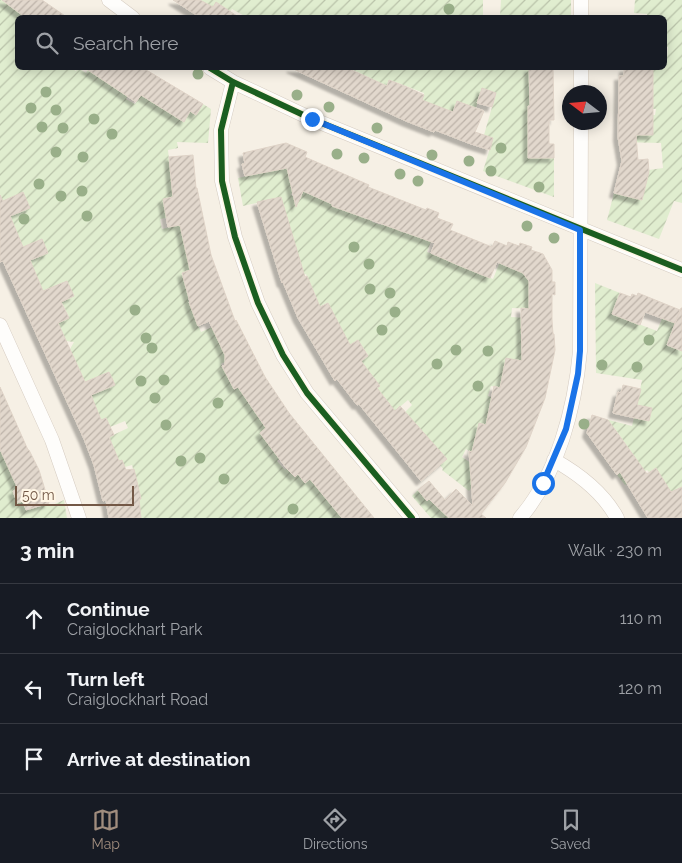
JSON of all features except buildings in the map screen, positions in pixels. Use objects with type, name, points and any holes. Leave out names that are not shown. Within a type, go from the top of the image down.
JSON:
[{"type":"street","points":[[109,0],[129,15]]},
{"type":"street","points":[[581,0],[581,15]]},
{"type":"street","points":[[213,70],[233,82],[363,141],[682,270]]},
{"type":"street","points":[[581,70],[581,85]]},
{"type":"street","points":[[233,82],[221,130],[222,181],[235,236],[258,303],[283,355],[307,393],[412,518]]},
{"type":"street","points":[[520,518],[533,501],[554,460],[571,411],[578,374],[580,351],[580,130]]},
{"type":"street","points":[[0,325],[52,440],[79,518]]},
{"type":"street","points":[[554,460],[575,472],[594,489],[617,518]]},
{"type":"green space","points":[[0,0],[3,0],[23,15],[15,15],[15,70],[81,70],[86,73],[88,70],[100,70],[97,75],[138,79],[126,99],[135,104],[141,95],[184,121],[190,111],[196,115],[203,104],[211,109],[208,143],[177,142],[178,148],[168,150],[172,189],[178,216],[160,219],[162,229],[180,225],[191,270],[182,273],[188,299],[201,332],[212,327],[240,353],[221,364],[234,389],[251,380],[269,426],[260,433],[297,444],[277,461],[285,470],[287,468],[298,474],[305,483],[310,479],[342,518],[141,518],[140,512],[131,501],[141,498],[132,465],[125,467],[122,460],[119,461],[109,437],[128,428],[125,421],[110,427],[106,418],[101,420],[91,395],[114,385],[109,372],[85,382],[70,349],[74,342],[66,341],[58,323],[69,317],[62,303],[51,306],[73,296],[67,281],[43,291],[30,261],[48,253],[42,239],[23,247],[10,216],[30,208],[3,205],[0,199]]},
{"type":"green space","points":[[200,0],[483,0],[483,15],[243,15],[232,9],[228,15],[223,15]]},
{"type":"green space","points":[[501,0],[571,0],[571,15],[500,15]]},
{"type":"green space","points":[[635,0],[682,0],[682,203],[674,201],[659,239],[607,220],[614,193],[642,200],[649,170],[663,168],[661,143],[618,142],[618,137],[628,137],[629,134],[653,135],[653,124],[649,115],[655,115],[656,109],[630,108],[652,87],[653,70],[667,70],[667,15],[634,13]]},
{"type":"green space","points":[[353,70],[529,70],[529,89],[540,89],[540,106],[528,107],[528,158],[554,158],[554,197],[483,171],[493,138],[484,135],[496,93],[482,89],[473,117],[475,108],[457,101],[453,113],[422,101],[424,93],[390,80],[387,86]]},
{"type":"green space","points":[[287,168],[300,174],[291,195],[300,199],[306,184],[307,193],[317,197],[320,190],[333,202],[332,206],[340,209],[344,201],[362,209],[359,216],[367,219],[369,213],[374,215],[372,222],[381,225],[384,218],[402,232],[434,233],[427,252],[493,279],[504,252],[529,280],[529,300],[538,301],[538,309],[512,308],[511,317],[527,318],[533,326],[521,326],[521,338],[533,338],[521,392],[491,386],[488,396],[492,397],[489,463],[466,449],[462,457],[477,467],[473,467],[470,471],[471,475],[477,480],[469,491],[442,470],[440,465],[447,459],[428,438],[400,417],[412,405],[408,400],[395,411],[357,364],[368,355],[358,340],[343,349],[340,326],[327,303],[309,311],[317,299],[306,274],[293,279],[270,200],[243,206],[238,178]]},
{"type":"green space","points":[[595,283],[620,293],[612,314],[657,331],[667,306],[675,323],[667,345],[681,350],[682,348],[682,492],[680,488],[666,494],[656,468],[649,472],[647,470],[625,485],[617,475],[637,460],[615,429],[599,441],[605,419],[632,426],[634,418],[649,421],[652,408],[637,405],[642,380],[596,373]]},
{"type":"green space","points":[[2,451],[26,487],[13,491],[17,503],[23,501],[27,510],[49,503],[50,506],[64,500],[67,518],[0,518],[0,452]]},
{"type":"green space","points":[[418,490],[427,501],[438,492],[445,500],[446,515],[449,518],[431,518],[412,496]]},
{"type":"cycle path","points":[[213,70],[233,82],[312,119],[682,270]]},
{"type":"cycle path","points":[[233,82],[221,130],[222,181],[235,237],[258,303],[283,355],[307,393],[412,518]]},
{"type":"route","points":[[312,119],[580,230],[580,351],[578,374],[566,429],[543,483]]}]
